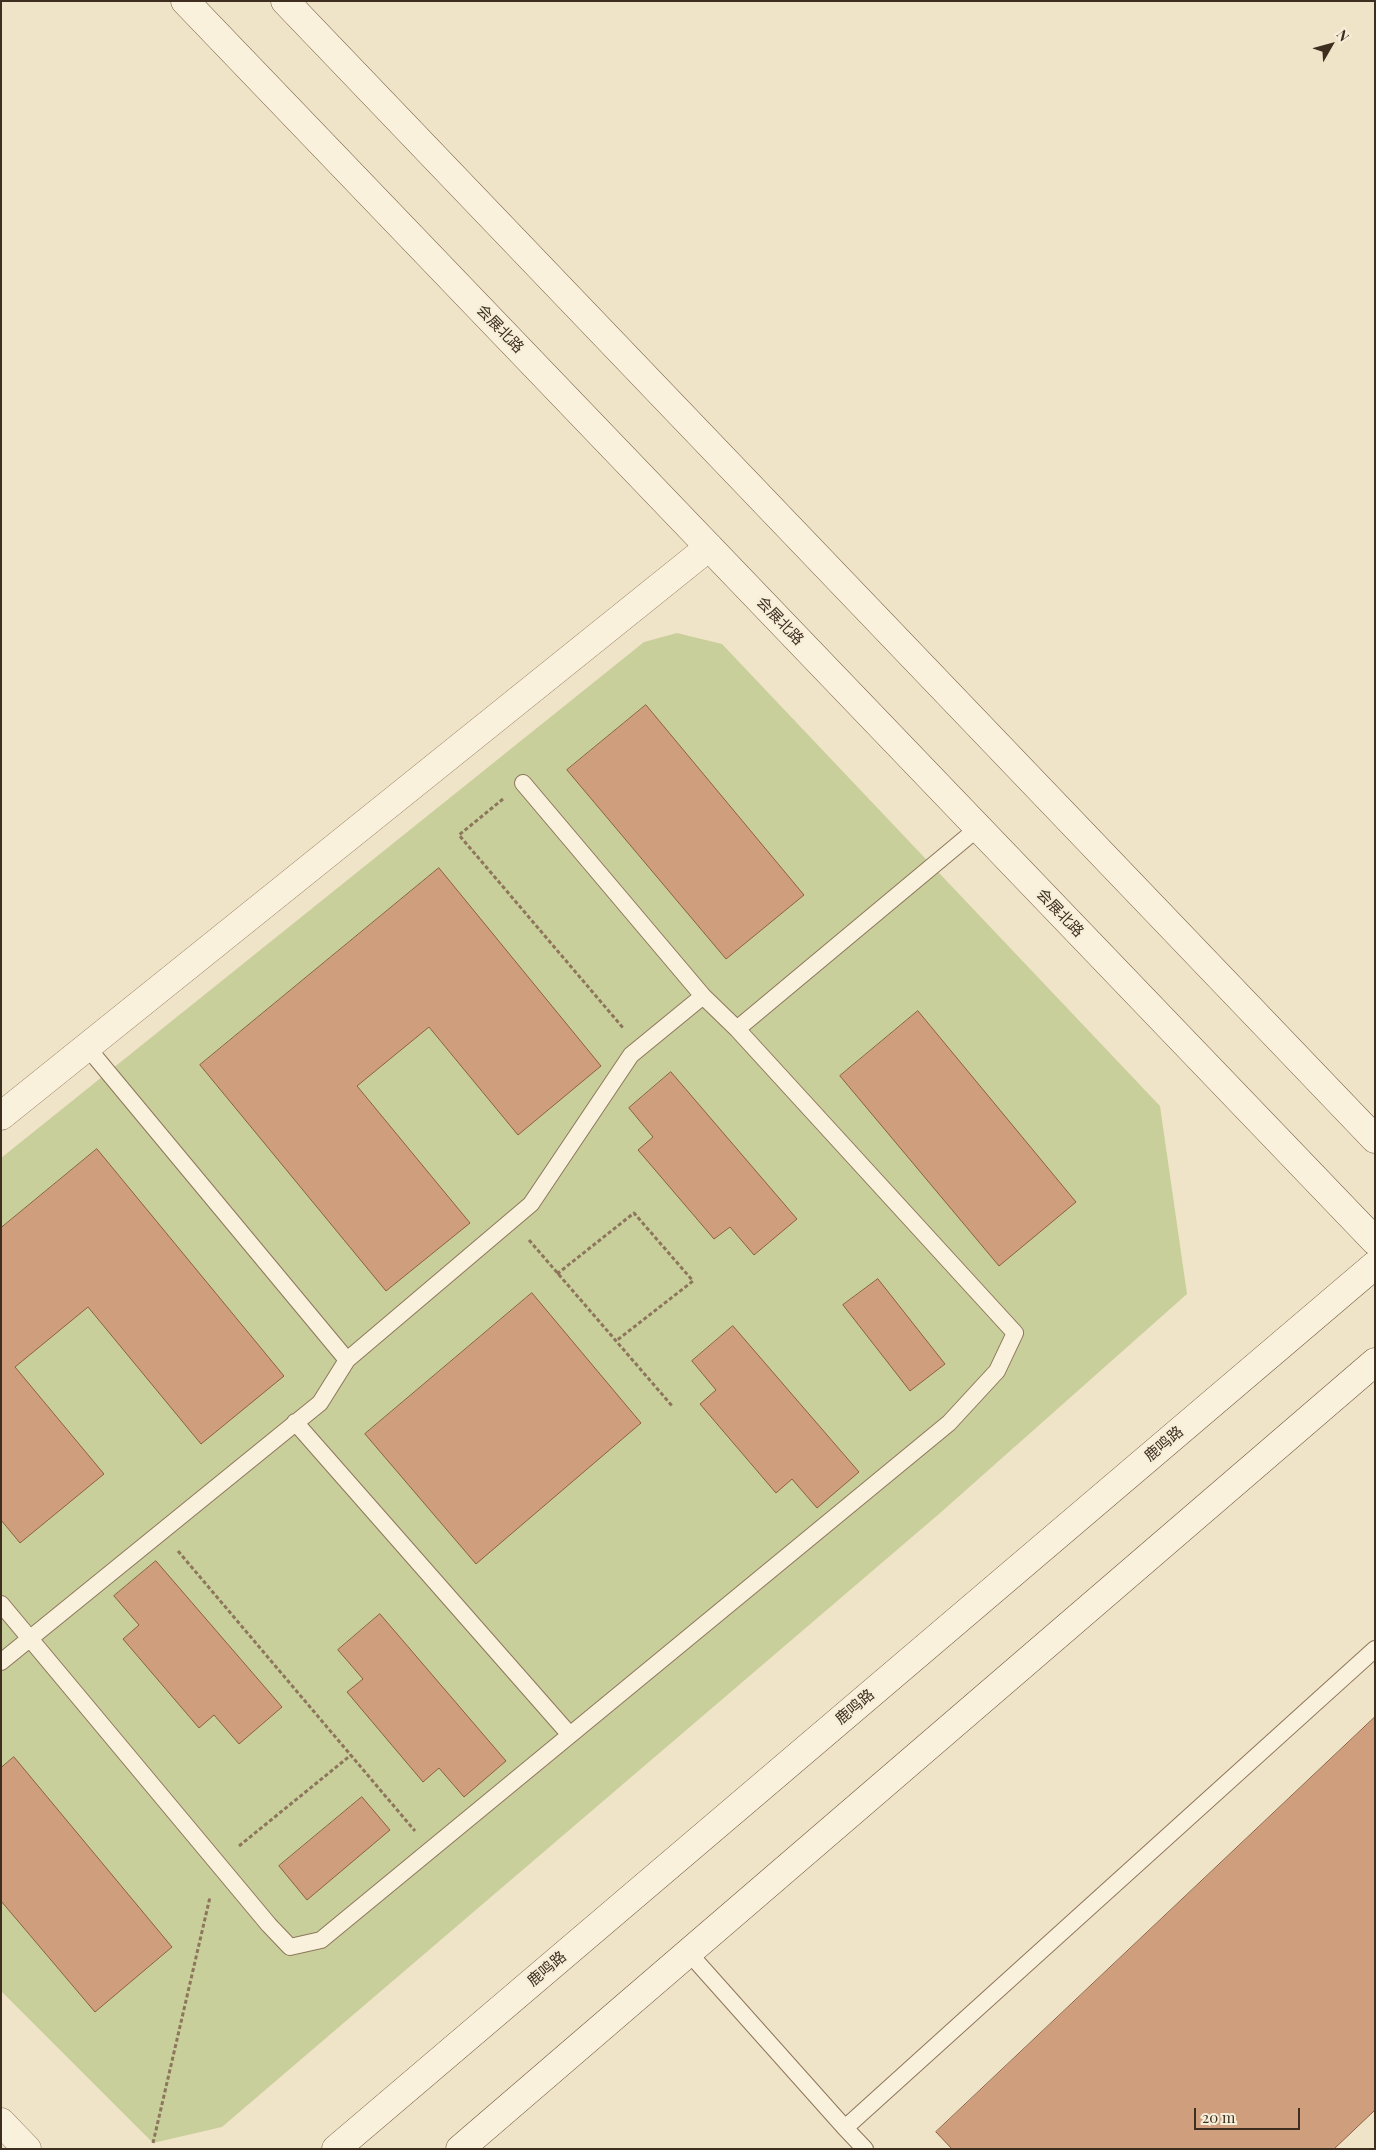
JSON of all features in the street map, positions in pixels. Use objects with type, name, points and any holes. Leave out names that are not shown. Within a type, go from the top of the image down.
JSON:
[{"type":"main road","name":"会展北路","points":[[185,1],[1375,1241]]},
{"type":"main road","points":[[285,1],[1375,1139]]},
{"type":"main road","points":[[1,1116],[709,547]]},
{"type":"main road","name":"鹿鸣路","points":[[336,2149],[1375,1265]]},
{"type":"main road","points":[[460,2149],[1375,1362]]},
{"type":"main road","points":[[1,2122],[27,2149]]},
{"type":"lane","points":[[1,1604],[269,1925],[290,1947],[321,1940],[949,1423],[997,1371],[1015,1333],[737,1029],[702,996],[523,783]]},
{"type":"lane","points":[[737,1029],[978,828]]},
{"type":"lane","points":[[1,1662],[320,1403],[347,1360],[531,1204],[631,1055],[702,996]]},
{"type":"lane","points":[[87,1047],[347,1360]]},
{"type":"lane","points":[[295,1422],[570,1735]]},
{"type":"lane","points":[[845,2128],[1375,1649]]},
{"type":"lane","points":[[688,1952],[865,2149]]},
{"type":"path","points":[[523,783],[459,835],[640,1048]]},
{"type":"path","points":[[557,1274],[634,1213],[693,1281],[616,1341]]},
{"type":"path","points":[[512,1221],[672,1407]]},
{"type":"path","points":[[161,1532],[431,1850]]},
{"type":"path","points":[[153,2143],[218,1864],[351,1756]]},
{"type":"green space","points":[[677,633],[722,644],[1160,1106],[1187,1294],[939,1514],[222,2127],[153,2143],[1,1991],[1,1158],[644,642]]},
{"type":"building","points":[[646,705],[804,895],[726,959],[567,770]]},
{"type":"building","points":[[439,868],[601,1066],[518,1135],[429,1027],[357,1086],[470,1223],[386,1291],[200,1065]]},
{"type":"building","points":[[918,1011],[1076,1202],[999,1266],[840,1076]]},
{"type":"building","points":[[671,1072],[797,1219],[754,1255],[730,1227],[714,1239],[638,1150],[653,1137],[629,1108]]},
{"type":"building","points":[[97,1149],[284,1376],[201,1444],[88,1307],[15,1367],[104,1474],[20,1543],[1,1520],[1,1228]]},
{"type":"building","points":[[878,1279],[945,1364],[910,1391],[843,1305]]},
{"type":"building","points":[[532,1293],[641,1423],[476,1564],[365,1434]]},
{"type":"building","points":[[733,1326],[859,1472],[817,1508],[792,1479],[776,1493],[700,1404],[716,1390],[692,1361]]},
{"type":"building","points":[[156,1561],[282,1707],[239,1744],[214,1715],[199,1728],[123,1639],[139,1625],[114,1596]]},
{"type":"building","points":[[380,1614],[506,1761],[464,1797],[439,1768],[423,1782],[347,1692],[363,1679],[338,1650]]},
{"type":"building","points":[[1375,1717],[1375,2110],[1334,2149],[952,2149],[936,2132]]},
{"type":"building","points":[[14,1757],[172,1947],[95,2012],[1,1901],[1,1768]]},
{"type":"building","points":[[362,1797],[390,1830],[307,1900],[279,1866]]}]
